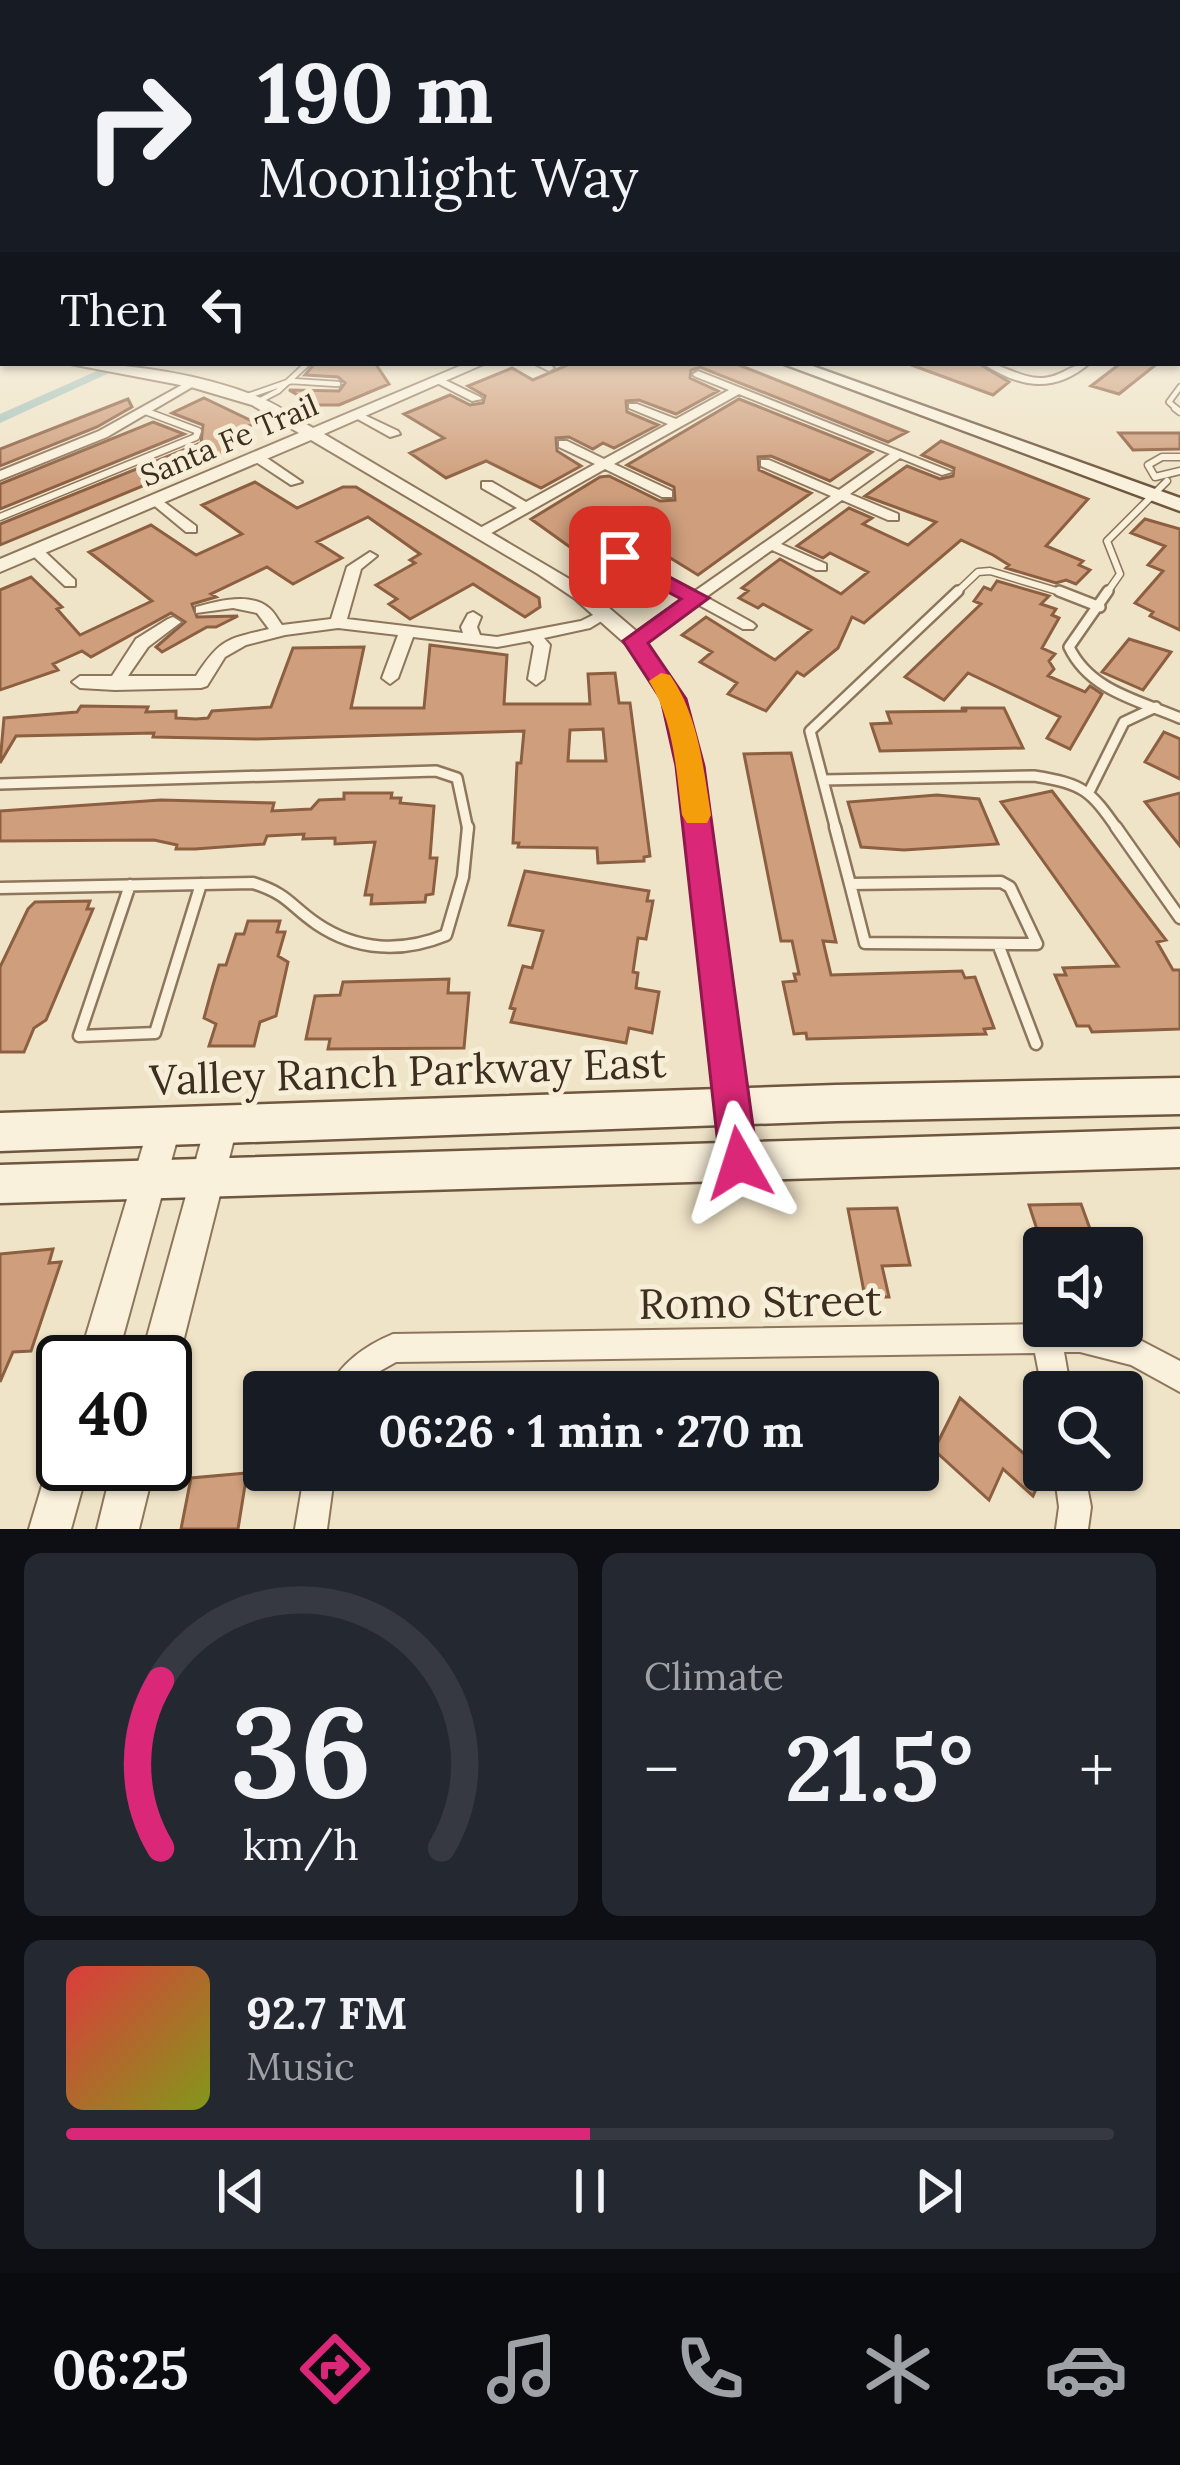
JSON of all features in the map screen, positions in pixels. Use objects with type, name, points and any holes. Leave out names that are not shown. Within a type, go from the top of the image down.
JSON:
[{"type":"main road","points":[[799,366],[1166,482]]},
{"type":"main road","points":[[840,366],[1166,482],[1180,506]]},
{"type":"main road","name":"Valley Ranch Parkway East","points":[[0,1132],[733,1106],[1180,1096]]},
{"type":"main road","points":[[0,1184],[1180,1148]]},
{"type":"street","points":[[92,366],[141,372],[251,399],[581,594],[635,641],[673,699],[687,750],[739,1163]]},
{"type":"street","name":"Santa Fe Trail","points":[[0,566],[472,366]]},
{"type":"street","points":[[994,366],[1035,384],[1057,382],[1081,366]]},
{"type":"street","points":[[698,374],[946,472]]},
{"type":"street","points":[[439,380],[476,399]]},
{"type":"street","points":[[0,476],[145,411],[193,383]]},
{"type":"street","points":[[481,533],[738,390]]},
{"type":"street","points":[[632,406],[675,423]]},
{"type":"street","points":[[358,415],[394,434]]},
{"type":"street","points":[[563,444],[667,494]]},
{"type":"street","points":[[635,641],[898,454]]},
{"type":"street","points":[[257,457],[296,482]]},
{"type":"street","points":[[765,463],[893,517]]},
{"type":"street","points":[[487,485],[525,507]]},
{"type":"street","points":[[156,500],[191,529]]},
{"type":"street","points":[[772,544],[820,567]]},
{"type":"street","points":[[36,551],[70,584]]},
{"type":"street","points":[[338,623],[354,567],[370,556]]},
{"type":"street","points":[[620,557],[748,626]]},
{"type":"street","points":[[201,610],[233,604],[262,609],[278,632]]},
{"type":"street","points":[[80,682],[201,682],[218,653],[278,632],[338,623],[474,641],[535,637],[585,625],[605,614]]},
{"type":"street","points":[[473,617],[469,627],[474,641]]},
{"type":"street","points":[[116,684],[142,643],[172,622]]},
{"type":"street","points":[[390,678],[408,630]]},
{"type":"street","points":[[535,637],[542,645],[536,679]]},
{"type":"street","points":[[166,1335],[221,1127]]},
{"type":"street","points":[[106,1335],[164,1129]]},
{"type":"street","name":"Romo Street","points":[[365,1371],[393,1348],[1023,1340]]},
{"type":"street","name":"Romo Street","points":[[1116,1347],[1136,1352],[1180,1377]]},
{"type":"street","points":[[50,1529],[61,1491]]},
{"type":"street","points":[[118,1529],[127,1491]]},
{"type":"street","points":[[311,1529],[317,1491]]},
{"type":"street","points":[[1072,1529],[1073,1491]]},
{"type":"lane","name":"Santa Fe Trail","points":[[251,399],[291,381],[305,366]]},
{"type":"lane","name":"Santa Fe Trail","points":[[251,399],[291,381]]},
{"type":"lane","points":[[291,381],[338,384]]},
{"type":"lane","points":[[1180,387],[1169,402],[1180,412]]},
{"type":"lane","points":[[0,518],[196,437],[198,431],[186,423],[145,411]]},
{"type":"lane","points":[[1180,457],[1154,459],[1148,465],[1166,482],[1107,541],[1120,574],[1069,647],[1073,661],[1104,687],[1180,718]]},
{"type":"lane","points":[[849,884],[1001,882],[1010,887],[1037,944],[865,943],[849,884],[810,731],[977,572],[989,568],[1100,608]]},
{"type":"lane","points":[[1090,790],[1124,722],[1156,707]]},
{"type":"lane","points":[[0,784],[436,771],[457,778],[467,799],[462,876],[454,910],[446,935],[428,944],[394,949],[363,946],[314,923],[290,897],[253,883],[0,888]]},
{"type":"lane","points":[[823,780],[1034,776],[1090,790],[1180,918]]},
{"type":"lane","points":[[130,885],[79,1036],[154,1033],[201,884]]},
{"type":"lane","points":[[998,944],[1036,1044]]},
{"type":"building","points":[[312,366],[377,366],[389,384],[339,405],[315,405],[289,390],[339,391],[345,383],[338,377],[305,375]]},
{"type":"building","points":[[565,366],[742,366],[907,432],[888,442],[700,367],[691,370],[690,378],[718,391],[676,414],[639,400],[626,401],[627,412],[658,425],[614,448],[603,443],[593,449],[569,437],[556,438],[557,451],[581,466],[541,488],[486,461],[446,478],[410,453],[444,438],[404,414],[450,395],[470,405],[483,403],[485,396],[468,386],[512,368],[533,380]]},
{"type":"building","points":[[914,366],[983,366],[1009,382],[993,395]]},
{"type":"building","points":[[1117,366],[1154,366],[1119,394],[1091,386]]},
{"type":"building","points":[[204,398],[256,423],[242,429],[249,433],[249,442],[0,545],[0,524],[201,443],[203,425],[172,413]]},
{"type":"building","points":[[128,399],[132,407],[97,427],[0,466],[0,449]]},
{"type":"building","points":[[739,399],[872,452],[830,481],[771,456],[758,457],[759,470],[811,493],[698,575],[615,524],[574,550],[531,519],[600,477],[609,476],[660,501],[675,500],[674,487],[627,465]]},
{"type":"building","points":[[153,422],[184,434],[0,509],[0,484]]},
{"type":"building","points":[[1119,433],[1180,433],[1180,449],[1133,450]]},
{"type":"building","points":[[941,441],[1088,499],[1046,546],[1083,561],[1079,565],[1090,570],[1076,584],[1056,583],[1006,568],[1009,565],[961,540],[864,623],[852,617],[838,648],[804,676],[797,672],[766,711],[728,694],[737,683],[700,662],[712,652],[682,635],[706,617],[775,660],[811,630],[763,604],[758,608],[739,598],[748,591],[742,588],[780,559],[841,594],[868,572],[830,553],[823,558],[797,546],[849,508],[872,518],[863,524],[908,545],[936,522],[865,496],[907,466],[940,479],[953,476],[954,468],[922,455]]},
{"type":"building","points":[[255,482],[297,508],[343,487],[356,487],[539,598],[540,607],[525,617],[473,584],[410,619],[389,604],[397,599],[376,585],[415,563],[410,560],[420,554],[368,517],[317,542],[342,558],[293,584],[267,567],[211,594],[216,597],[192,604],[197,617],[238,616],[216,627],[207,627],[162,652],[156,647],[185,622],[171,613],[91,657],[82,651],[53,664],[58,670],[0,690],[0,590],[31,577],[62,607],[57,609],[80,635],[152,601],[89,552],[151,525],[196,555],[242,534],[202,505]]},
{"type":"building","points":[[1145,519],[1180,529],[1180,630],[1135,603],[1163,571],[1148,565],[1165,546],[1131,533]]},
{"type":"building","points":[[997,581],[1049,596],[1041,604],[1056,609],[1052,615],[1059,618],[1042,648],[1055,654],[1048,676],[1085,692],[1090,686],[1102,694],[1070,749],[1047,738],[1060,717],[968,673],[944,700],[905,677],[981,604],[974,601],[984,587],[991,590]]},
{"type":"building","points":[[1129,639],[1171,652],[1143,690],[1102,672]]},
{"type":"building","points":[[430,645],[507,655],[504,704],[590,704],[588,674],[615,673],[619,703],[630,703],[650,856],[644,861],[598,863],[597,848],[518,847],[519,843],[513,843],[517,763],[521,763],[524,731],[257,739],[153,737],[154,733],[16,736],[0,763],[4,718],[77,712],[81,706],[148,707],[146,712],[176,711],[176,718],[196,719],[208,718],[212,711],[271,707],[293,648],[364,647],[351,708],[424,708]],"holes":[[[603,729],[606,761],[568,761],[570,730]]]},
{"type":"building","points":[[961,708],[1004,708],[1023,748],[880,751],[871,724],[891,723],[887,712],[967,711]]},
{"type":"building","points":[[1164,732],[1180,739],[1180,779],[1145,762]]},
{"type":"building","points":[[791,753],[836,942],[823,941],[831,975],[962,971],[965,978],[975,977],[994,1028],[984,1029],[986,1034],[807,1039],[806,1033],[794,1034],[783,982],[796,981],[794,974],[799,974],[792,941],[781,941],[744,754]]},
{"type":"building","points":[[1052,791],[1166,940],[1157,942],[1173,970],[1180,970],[1180,1029],[1092,1032],[1089,1026],[1077,1026],[1055,975],[1066,975],[1063,968],[1118,966],[1001,802]]},
{"type":"building","points":[[344,793],[392,793],[391,798],[401,798],[400,803],[434,806],[430,858],[437,858],[433,894],[426,895],[425,902],[371,904],[372,895],[365,895],[375,842],[335,844],[335,838],[303,839],[304,834],[267,836],[264,844],[195,849],[176,849],[177,845],[154,840],[0,841],[0,811],[161,800],[274,803],[272,811],[311,809],[319,800],[344,799]]},
{"type":"building","points":[[1180,793],[1180,846],[1145,802]]},
{"type":"building","points":[[937,795],[979,799],[998,844],[904,850],[861,847],[848,802]]},
{"type":"building","points":[[525,871],[649,891],[647,901],[653,901],[646,939],[638,938],[633,972],[638,973],[636,988],[659,992],[652,1033],[629,1028],[626,1043],[511,1022],[515,1009],[510,1008],[523,966],[532,968],[543,931],[509,925]]},
{"type":"building","points":[[90,901],[87,909],[93,909],[46,1020],[34,1028],[24,1052],[0,1052],[0,967],[28,909],[35,902]]},
{"type":"building","points":[[248,921],[280,921],[277,932],[285,932],[278,956],[288,962],[276,1016],[260,1022],[254,1046],[209,1046],[216,1024],[204,1018],[219,965],[226,965],[236,934],[244,934]]},
{"type":"building","points":[[449,979],[448,993],[469,993],[464,1048],[328,1049],[330,1039],[306,1039],[315,996],[340,995],[343,982]]},
{"type":"building","points":[[1081,1204],[1089,1227],[1036,1227],[1029,1205]]},
{"type":"building","points":[[897,1208],[910,1265],[882,1266],[889,1297],[865,1297],[848,1209]]},
{"type":"building","points":[[53,1249],[49,1263],[61,1262],[31,1351],[13,1352],[0,1382],[0,1254]]},
{"type":"building","points":[[960,1398],[1023,1453],[1023,1487],[1003,1469],[989,1500],[939,1455],[939,1440]]},
{"type":"building","points":[[243,1473],[238,1529],[181,1529],[192,1478]]},
{"type":"waterway","points":[[0,419],[118,366]]},
{"type":"slow traffic","points":[[661,681],[673,699],[684,735],[697,815]]},
{"type":"route","points":[[620,557],[698,598],[635,641],[673,699],[684,735],[739,1163]]}]
